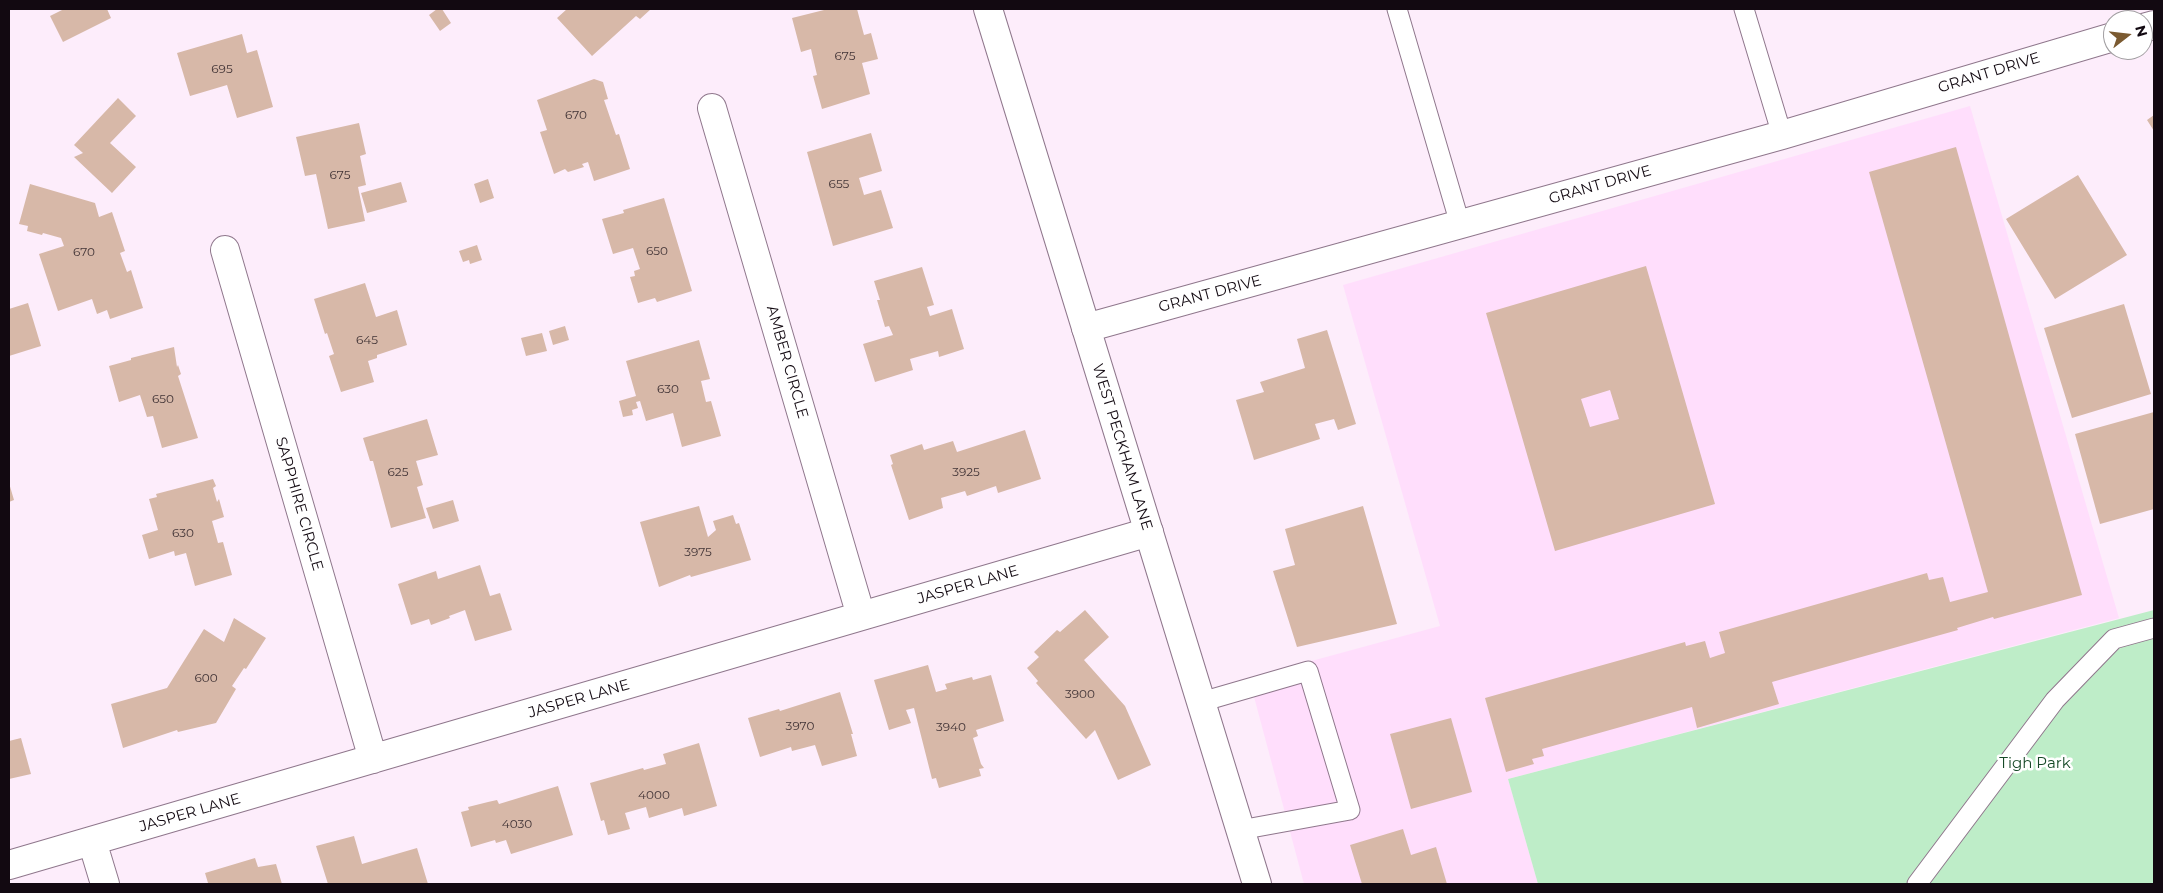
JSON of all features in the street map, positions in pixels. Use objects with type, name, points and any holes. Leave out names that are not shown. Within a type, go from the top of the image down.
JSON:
[{"type":"street","name":"WEST PECKHAM LANE","points":[[988,9],[1257,884]]},
{"type":"street","name":"GRANT DRIVE","points":[[1086,328],[1782,135],[2103,40]]},
{"type":"street","name":"AMBER CIRCLE","points":[[712,108],[861,616]]},
{"type":"street","name":"SAPPHIRE CIRCLE","points":[[225,250],[374,759]]},
{"type":"street","name":"JASPER LANE","points":[[9,866],[1149,532]]},
{"type":"street","points":[[92,841],[105,884]]},
{"type":"lane","points":[[1397,9],[1460,224]]},
{"type":"lane","points":[[1744,9],[1782,135]]},
{"type":"lane","points":[[1918,884],[2055,700],[2114,639],[2154,628]]},
{"type":"lane","points":[[1201,702],[1308,671],[1350,810],[1240,830]]},
{"type":"shaded area","points":[[1970,106],[2119,618],[1508,779],[1538,884],[1304,884],[1249,678],[1440,626],[1343,285]]},
{"type":"green space","name":"Tigh Park","points":[[2154,610],[2154,884],[1538,884],[1508,779]]},
{"type":"building","points":[[64,9],[107,9],[111,18],[63,42],[50,16]]},
{"type":"building","points":[[437,9],[442,9],[451,23],[440,31],[429,15]]},
{"type":"building","points":[[567,9],[651,9],[640,19],[636,16],[592,56],[557,18]]},
{"type":"building","points":[[828,9],[857,9],[864,35],[871,33],[878,59],[862,63],[870,94],[822,109],[813,76],[817,75],[811,49],[801,52],[792,18]]},
{"type":"building","points":[[242,34],[247,53],[257,50],[273,107],[237,118],[227,85],[190,96],[177,53]]},
{"type":"building","points":[[594,79],[603,82],[608,99],[604,100],[616,135],[619,134],[630,169],[594,181],[588,162],[582,164],[584,167],[568,172],[565,169],[554,174],[540,132],[547,130],[537,100]]},
{"type":"building","points":[[118,98],[136,116],[110,143],[136,167],[112,193],[74,157],[83,153],[74,145]]},
{"type":"building","points":[[2154,115],[2154,131],[2147,120]]},
{"type":"building","points":[[359,123],[366,154],[360,156],[366,185],[358,187],[365,221],[328,229],[316,174],[305,176],[296,137]]},
{"type":"building","points":[[871,133],[882,171],[859,178],[864,195],[881,190],[893,228],[833,246],[807,152]]},
{"type":"building","points":[[1956,147],[2082,595],[1994,619],[1993,617],[1957,628],[1958,630],[1772,682],[1779,704],[1697,728],[1692,707],[1542,749],[1544,756],[1532,759],[1534,764],[1506,772],[1485,698],[1685,642],[1686,646],[1705,641],[1710,658],[1725,653],[1719,632],[1927,573],[1929,580],[1943,577],[1950,602],[1988,592],[1869,172]]},
{"type":"building","points":[[2078,175],[2127,255],[2055,299],[2006,219]]},
{"type":"building","points":[[488,179],[494,198],[480,203],[474,184]]},
{"type":"building","points":[[401,182],[407,202],[367,213],[361,193]]},
{"type":"building","points":[[30,184],[95,203],[99,217],[112,212],[125,251],[120,253],[127,272],[131,270],[143,308],[110,319],[107,310],[97,314],[92,299],[58,311],[39,254],[64,246],[61,238],[27,231],[28,226],[19,224]]},
{"type":"building","points":[[664,198],[692,291],[657,302],[655,298],[638,303],[630,277],[635,276],[634,271],[640,269],[633,248],[613,254],[602,219],[624,213],[623,210]]},
{"type":"building","points":[[477,245],[482,260],[470,264],[469,260],[463,262],[459,251]]},
{"type":"building","points":[[1646,266],[1715,504],[1555,551],[1486,313]],"holes":[[[1610,390],[1619,419],[1590,427],[1581,399]]]},
{"type":"building","points":[[922,267],[934,305],[927,307],[930,316],[952,309],[964,349],[939,357],[938,351],[910,359],[913,370],[875,382],[863,344],[893,335],[889,326],[885,327],[877,300],[880,300],[874,281]]},
{"type":"building","points":[[365,283],[376,317],[397,310],[407,345],[377,355],[377,358],[368,361],[374,382],[341,392],[329,356],[334,354],[327,333],[325,334],[314,299]]},
{"type":"building","points":[[28,303],[41,346],[9,356],[9,309]]},
{"type":"building","points":[[2124,304],[2151,394],[2072,418],[2044,328]]},
{"type":"building","points":[[565,326],[569,340],[553,345],[549,331]]},
{"type":"building","points":[[1327,330],[1356,424],[1338,430],[1334,419],[1315,424],[1320,439],[1254,460],[1236,400],[1264,392],[1260,382],[1305,368],[1297,339]]},
{"type":"building","points":[[542,333],[547,351],[526,356],[521,338]]},
{"type":"building","points":[[699,340],[710,379],[701,381],[706,402],[711,401],[721,436],[682,447],[673,413],[646,421],[640,401],[636,402],[638,408],[632,410],[633,415],[623,417],[619,401],[636,396],[626,361]]},
{"type":"building","points":[[174,347],[177,367],[178,365],[181,374],[178,376],[198,438],[162,448],[153,416],[147,417],[140,395],[119,402],[109,366],[131,360],[131,358]]},
{"type":"building","points":[[2154,412],[2154,509],[2100,524],[2075,434]]},
{"type":"building","points":[[427,419],[438,455],[416,461],[423,485],[417,487],[426,518],[391,528],[373,461],[370,461],[363,438]]},
{"type":"building","points":[[1025,430],[1041,479],[998,493],[996,486],[967,496],[965,491],[941,498],[943,508],[909,520],[891,465],[893,464],[890,455],[922,444],[924,450],[953,441],[957,452]]},
{"type":"building","points":[[213,479],[216,486],[213,488],[217,502],[219,499],[224,517],[212,521],[218,543],[223,542],[232,575],[195,586],[186,553],[175,556],[174,551],[149,559],[142,535],[158,530],[149,499],[157,497],[156,494]]},
{"type":"building","points":[[9,483],[14,500],[9,502]]},
{"type":"building","points":[[453,500],[459,521],[433,529],[426,508]]},
{"type":"building","points":[[699,506],[708,537],[716,530],[713,521],[733,515],[736,524],[739,523],[751,560],[691,577],[690,575],[659,587],[640,522]]},
{"type":"building","points":[[1363,506],[1397,624],[1297,647],[1273,571],[1295,565],[1285,529]]},
{"type":"building","points":[[480,565],[490,596],[500,593],[512,630],[475,641],[465,610],[431,625],[429,619],[411,625],[398,584],[436,571],[438,579]]},
{"type":"building","points":[[1085,610],[1109,637],[1084,660],[1125,706],[1151,765],[1118,780],[1095,730],[1086,739],[1036,683],[1038,681],[1027,668],[1039,657],[1034,652],[1057,630],[1060,632]]},
{"type":"building","points":[[234,618],[266,638],[246,669],[244,668],[232,686],[236,689],[216,723],[178,732],[177,730],[123,748],[111,704],[167,688],[204,629],[224,642]]},
{"type":"building","points":[[928,665],[936,692],[947,689],[945,684],[972,677],[973,680],[991,675],[1004,721],[976,730],[978,736],[973,738],[984,768],[979,769],[981,776],[939,788],[936,778],[932,779],[914,708],[906,710],[911,723],[889,730],[874,680]]},
{"type":"building","points":[[840,692],[853,734],[851,734],[857,756],[822,766],[815,745],[792,751],[791,747],[760,757],[748,718],[779,709],[780,711]]},
{"type":"building","points":[[1451,718],[1472,792],[1411,809],[1390,734]]},
{"type":"building","points":[[21,738],[31,774],[9,779],[9,741]]},
{"type":"building","points":[[699,743],[717,806],[684,816],[682,808],[649,818],[646,807],[625,813],[630,829],[608,835],[604,820],[601,821],[590,783],[643,768],[644,770],[666,764],[663,754]]},
{"type":"building","points":[[558,786],[573,835],[511,854],[506,840],[496,843],[495,840],[471,847],[461,812],[469,810],[468,807],[497,800],[499,804]]},
{"type":"building","points":[[1403,829],[1411,855],[1436,847],[1447,884],[1362,884],[1350,845]]},
{"type":"building","points":[[354,836],[362,864],[417,848],[428,884],[328,884],[316,846]]},
{"type":"building","points":[[255,858],[258,867],[276,864],[282,884],[205,884],[208,883],[205,873]]}]
